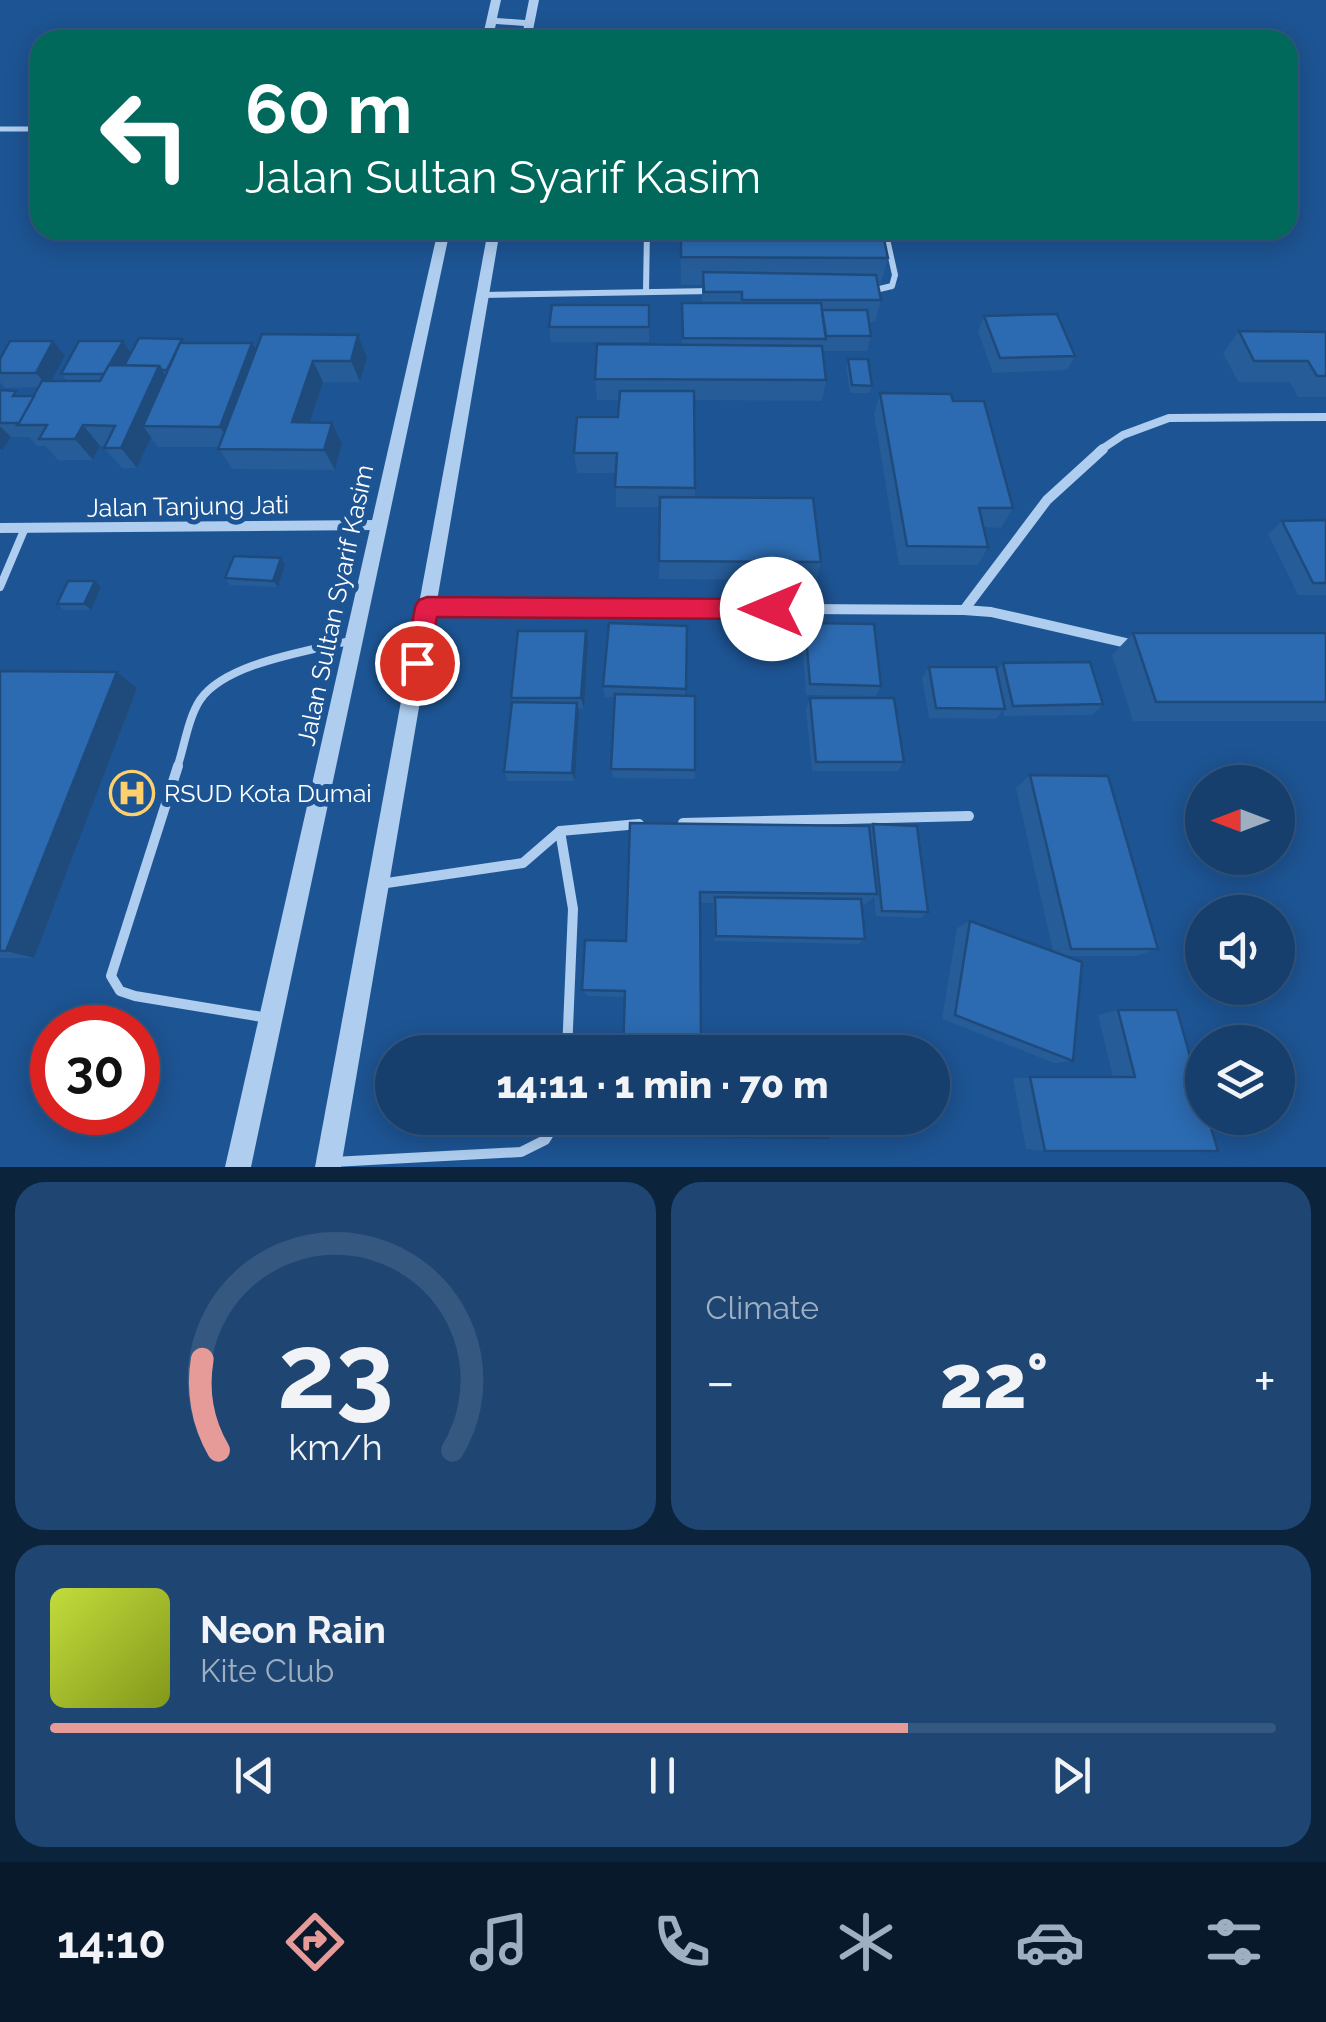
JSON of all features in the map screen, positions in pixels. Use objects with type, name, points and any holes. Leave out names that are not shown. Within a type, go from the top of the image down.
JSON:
[{"type":"street","points":[[488,30],[496,0]]},
{"type":"street","points":[[527,30],[534,0]]},
{"type":"street","points":[[490,21],[528,23]]},
{"type":"street","name":"Jalan Sultan Syarif Kasim","points":[[238,1167],[442,240]]},
{"type":"street","points":[[329,1165],[492,240]]},
{"type":"street","points":[[964,610],[1044,502],[1089,455],[1161,418],[1326,417]]},
{"type":"street","name":"Jalan Tanjung Jati","points":[[0,528],[376,525]]},
{"type":"street","points":[[427,607],[964,610],[990,612],[1151,648]]},
{"type":"lane","points":[[0,129],[30,129]]},
{"type":"lane","points":[[646,291],[647,240]]},
{"type":"lane","points":[[863,291],[892,286],[895,276],[888,240]]},
{"type":"lane","points":[[482,296],[725,291]]},
{"type":"lane","points":[[0,587],[25,528]]},
{"type":"lane","points":[[272,1019],[135,996],[120,991],[111,976],[199,701],[211,688],[238,672],[354,640]]},
{"type":"lane","points":[[662,824],[969,816]]},
{"type":"lane","points":[[378,884],[523,864],[560,831],[643,824]]},
{"type":"lane","points":[[560,831],[573,908],[569,1035]]},
{"type":"lane","points":[[329,1165],[521,1152],[540,1146],[551,1135]]},
{"type":"building","points":[[681,240],[884,240],[888,258],[681,257]]},
{"type":"building","points":[[703,272],[876,275],[881,300],[742,300],[742,292],[704,292]]},
{"type":"building","points":[[682,303],[821,303],[826,339],[683,338]]},
{"type":"building","points":[[552,305],[649,305],[649,327],[549,327]]},
{"type":"building","points":[[822,310],[867,310],[871,336],[826,336]]},
{"type":"building","points":[[1057,314],[1075,356],[1000,358],[984,316]]},
{"type":"building","points":[[1239,331],[1326,332],[1326,376],[1317,376],[1308,361],[1254,361]]},
{"type":"building","points":[[262,334],[358,335],[351,361],[313,361],[292,422],[332,423],[324,450],[218,449]]},
{"type":"building","points":[[139,338],[182,339],[167,370],[159,366],[124,366]]},
{"type":"building","points":[[10,341],[53,341],[36,373],[0,373],[0,359]]},
{"type":"building","points":[[79,341],[123,341],[104,374],[61,374]]},
{"type":"building","points":[[180,343],[252,343],[220,427],[143,426]]},
{"type":"building","points":[[597,344],[822,346],[826,380],[595,379]]},
{"type":"building","points":[[848,359],[868,359],[872,386],[852,385]]},
{"type":"building","points":[[109,365],[159,366],[121,448],[104,448],[115,426],[83,425],[75,439],[39,439],[47,425],[17,425],[42,381],[100,381]]},
{"type":"building","points":[[0,390],[16,391],[13,396],[34,396],[19,423],[0,423]]},
{"type":"building","points":[[620,391],[694,391],[695,488],[615,487],[617,453],[574,453],[577,417],[618,417]]},
{"type":"building","points":[[880,393],[951,394],[953,401],[984,401],[1013,508],[979,508],[988,547],[907,546]]},
{"type":"building","points":[[660,497],[813,498],[821,562],[659,561]]},
{"type":"building","points":[[1326,520],[1326,583],[1313,583],[1282,521]]},
{"type":"building","points":[[234,556],[281,558],[273,581],[225,578]]},
{"type":"building","points":[[68,581],[95,581],[84,604],[57,604]]},
{"type":"building","points":[[609,623],[687,626],[686,689],[603,686]]},
{"type":"building","points":[[805,623],[874,624],[881,686],[810,684]]},
{"type":"building","points":[[518,631],[586,631],[581,698],[511,698]]},
{"type":"building","points":[[1133,633],[1326,633],[1326,702],[1156,702]]},
{"type":"building","points":[[1090,662],[1103,704],[1013,706],[1003,663]]},
{"type":"building","points":[[929,667],[996,667],[1005,709],[936,708]]},
{"type":"building","name":"RSUD Kota Dumai","points":[[0,671],[117,672],[6,951],[0,951]]},
{"type":"building","points":[[615,694],[695,696],[695,770],[611,769]]},
{"type":"building","points":[[810,698],[894,698],[904,762],[816,762]]},
{"type":"building","points":[[512,702],[577,703],[572,773],[504,772]]},
{"type":"building","points":[[1030,775],[1108,776],[1158,949],[1071,949]]},
{"type":"building","points":[[630,823],[869,826],[877,894],[700,892],[701,1035],[624,1035],[625,991],[582,990],[585,940],[626,941]]},
{"type":"building","points":[[873,824],[917,826],[928,912],[882,911]]},
{"type":"building","points":[[715,897],[861,899],[865,939],[716,936]]},
{"type":"building","points":[[970,921],[1082,962],[1073,1061],[955,1015]]},
{"type":"building","points":[[1118,1010],[1177,1010],[1185,1038],[1185,1135],[1213,1135],[1218,1151],[1045,1151],[1030,1077],[1135,1077]]},
{"type":"building","points":[[620,1135],[828,1135],[828,1138]]},
{"type":"place","name":"RSUD Kota Dumai","points":[[132,793]]},
{"type":"route","points":[[417,663],[427,607],[772,609]]}]
